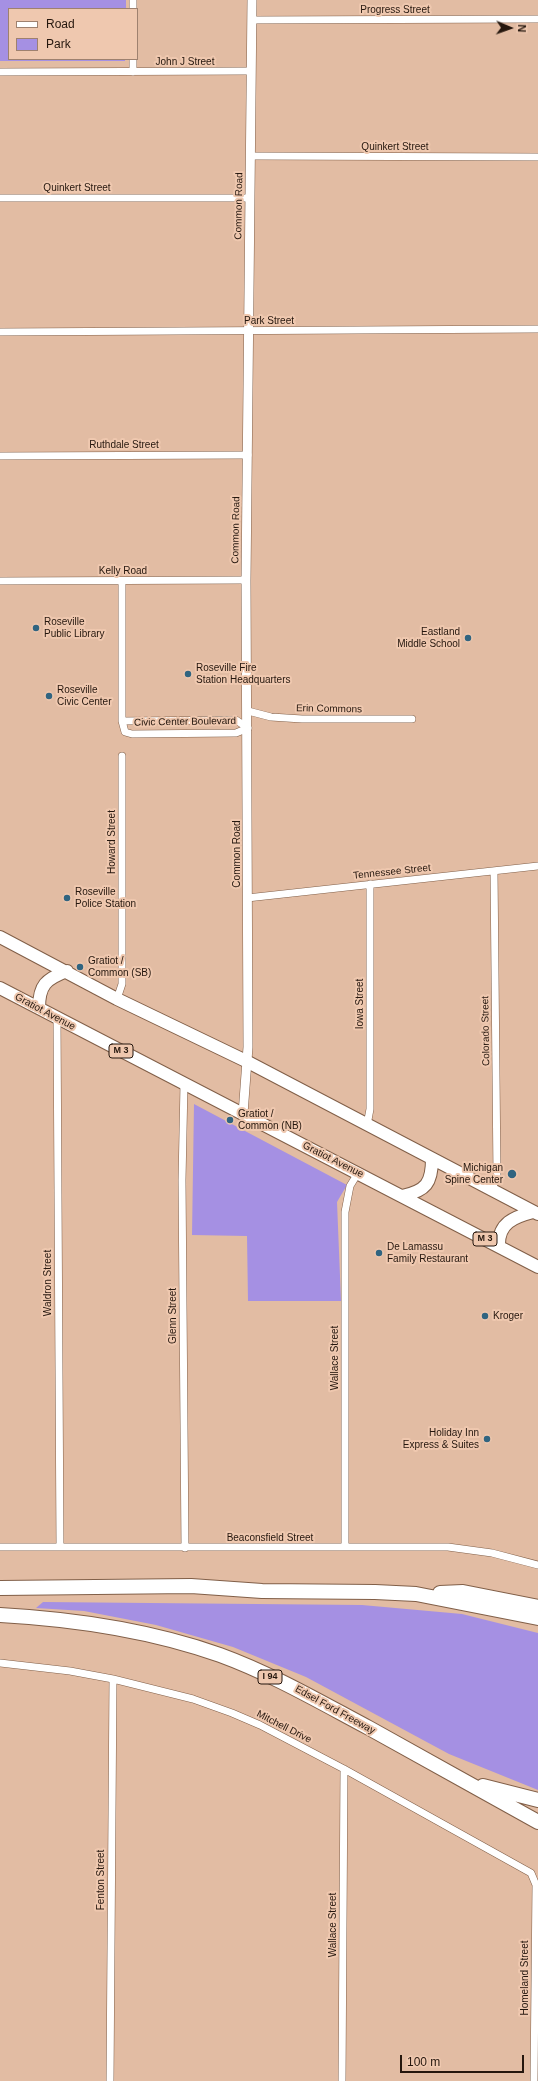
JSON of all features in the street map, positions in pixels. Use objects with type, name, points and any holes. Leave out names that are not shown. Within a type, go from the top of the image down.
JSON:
[{"type":"highway","points":[[0,1588],[191,1586],[262,1591],[330,1590],[416,1594],[463,1592],[538,1607]]},
{"type":"highway","points":[[416,1594],[538,1618]]},
{"type":"highway","name":"Edsel Ford Freeway","points":[[0,1615],[59,1620],[117,1630],[167,1640],[220,1655],[291,1686],[538,1822]]},
{"type":"highway","points":[[463,1780],[538,1800]]},
{"type":"main road","points":[[0,937],[117,999],[246,1061],[536,1213]]},
{"type":"main road","points":[[39,1008],[40,991],[44,985],[56,976],[67,972]]},
{"type":"main road","name":"Gratiot Avenue","points":[[0,988],[538,1267]]},
{"type":"main road","points":[[402,1196],[413,1194],[427,1184],[432,1170],[432,1159]]},
{"type":"main road","points":[[499,1246],[499,1234],[505,1224],[518,1216],[536,1213]]},
{"type":"street","name":"Common Road","points":[[243,1114],[248,1047],[248,711],[246,580],[250,198],[252,156],[252,0]]},
{"type":"street","name":"Progress Street","points":[[252,20],[538,19]]},
{"type":"street","points":[[133,60],[133,72]]},
{"type":"street","name":"John J Street","points":[[0,72],[251,71]]},
{"type":"street","name":"Quinkert Street","points":[[252,156],[538,157]]},
{"type":"street","name":"Quinkert Street","points":[[0,198],[250,198]]},
{"type":"street","name":"Park Street","points":[[0,332],[538,329]]},
{"type":"street","name":"Ruthdale Street","points":[[0,456],[248,455]]},
{"type":"street","name":"Kelly Road","points":[[0,581],[246,580]]},
{"type":"street","points":[[122,581],[122,720]]},
{"type":"street","name":"Erin Commons","points":[[248,711],[271,717],[302,719],[412,719]]},
{"type":"street","name":"Civic Center Boulevard","points":[[122,720],[236,720],[248,728],[236,733],[132,734],[125,732],[122,720]]},
{"type":"street","name":"Howard Street","points":[[117,999],[122,984],[122,756]]},
{"type":"street","name":"Tennessee Street","points":[[247,898],[538,866]]},
{"type":"street","name":"Colorado Street","points":[[492,1190],[497,1175],[494,871]]},
{"type":"street","name":"Iowa Street","points":[[367,1124],[370,1109],[370,884]]},
{"type":"street","name":"Waldron Street","points":[[57,1018],[60,1547]]},
{"type":"street","name":"Glenn Street","points":[[184,1084],[182,1188],[185,1548]]},
{"type":"street","name":"Wallace Street","points":[[345,1547],[345,1212],[350,1186],[358,1173]]},
{"type":"street","name":"Beaconsfield Street","points":[[0,1547],[448,1547],[492,1553],[538,1565]]},
{"type":"street","name":"Mitchell Drive","points":[[0,1663],[70,1671],[113,1679],[193,1699],[232,1713],[260,1725],[344,1769],[526,1870],[533,1876]]},
{"type":"street","name":"Fenton Street","points":[[110,2081],[113,1679]]},
{"type":"street","name":"Wallace Street","points":[[342,2081],[344,1769]]},
{"type":"street","name":"Homeland Street","points":[[533,1876],[536,1885],[534,2081]]},
{"type":"green space","points":[[0,0],[126,0],[126,8],[8,8],[8,60],[125,61],[0,61]]},
{"type":"green space","points":[[194,1104],[347,1185],[337,1202],[341,1301],[248,1301],[247,1236],[192,1235]]},
{"type":"green space","points":[[43,1602],[362,1605],[462,1614],[538,1633],[538,1790],[449,1754],[306,1677],[233,1647],[156,1625],[84,1611],[36,1608]]},
{"type":"place","name":"Roseville Public Library","points":[[36,628]]},
{"type":"place","name":"Eastland Middle School","points":[[468,638]]},
{"type":"place","name":"Roseville Fire Station Headquarters","points":[[188,674]]},
{"type":"place","name":"Roseville Civic Center","points":[[49,696]]},
{"type":"place","name":"Roseville Police Station","points":[[67,898]]},
{"type":"place","name":"Gratiot / Common (SB)","points":[[80,967]]},
{"type":"place","name":"Gratiot / Common (NB)","points":[[230,1120]]},
{"type":"place","name":"Michigan Spine Center","points":[[512,1174]]},
{"type":"place","name":"De Lamassu Family Restaurant","points":[[379,1253]]},
{"type":"place","name":"Kroger","points":[[485,1316]]},
{"type":"place","name":"Holiday Inn Express & Suites","points":[[487,1439]]}]
